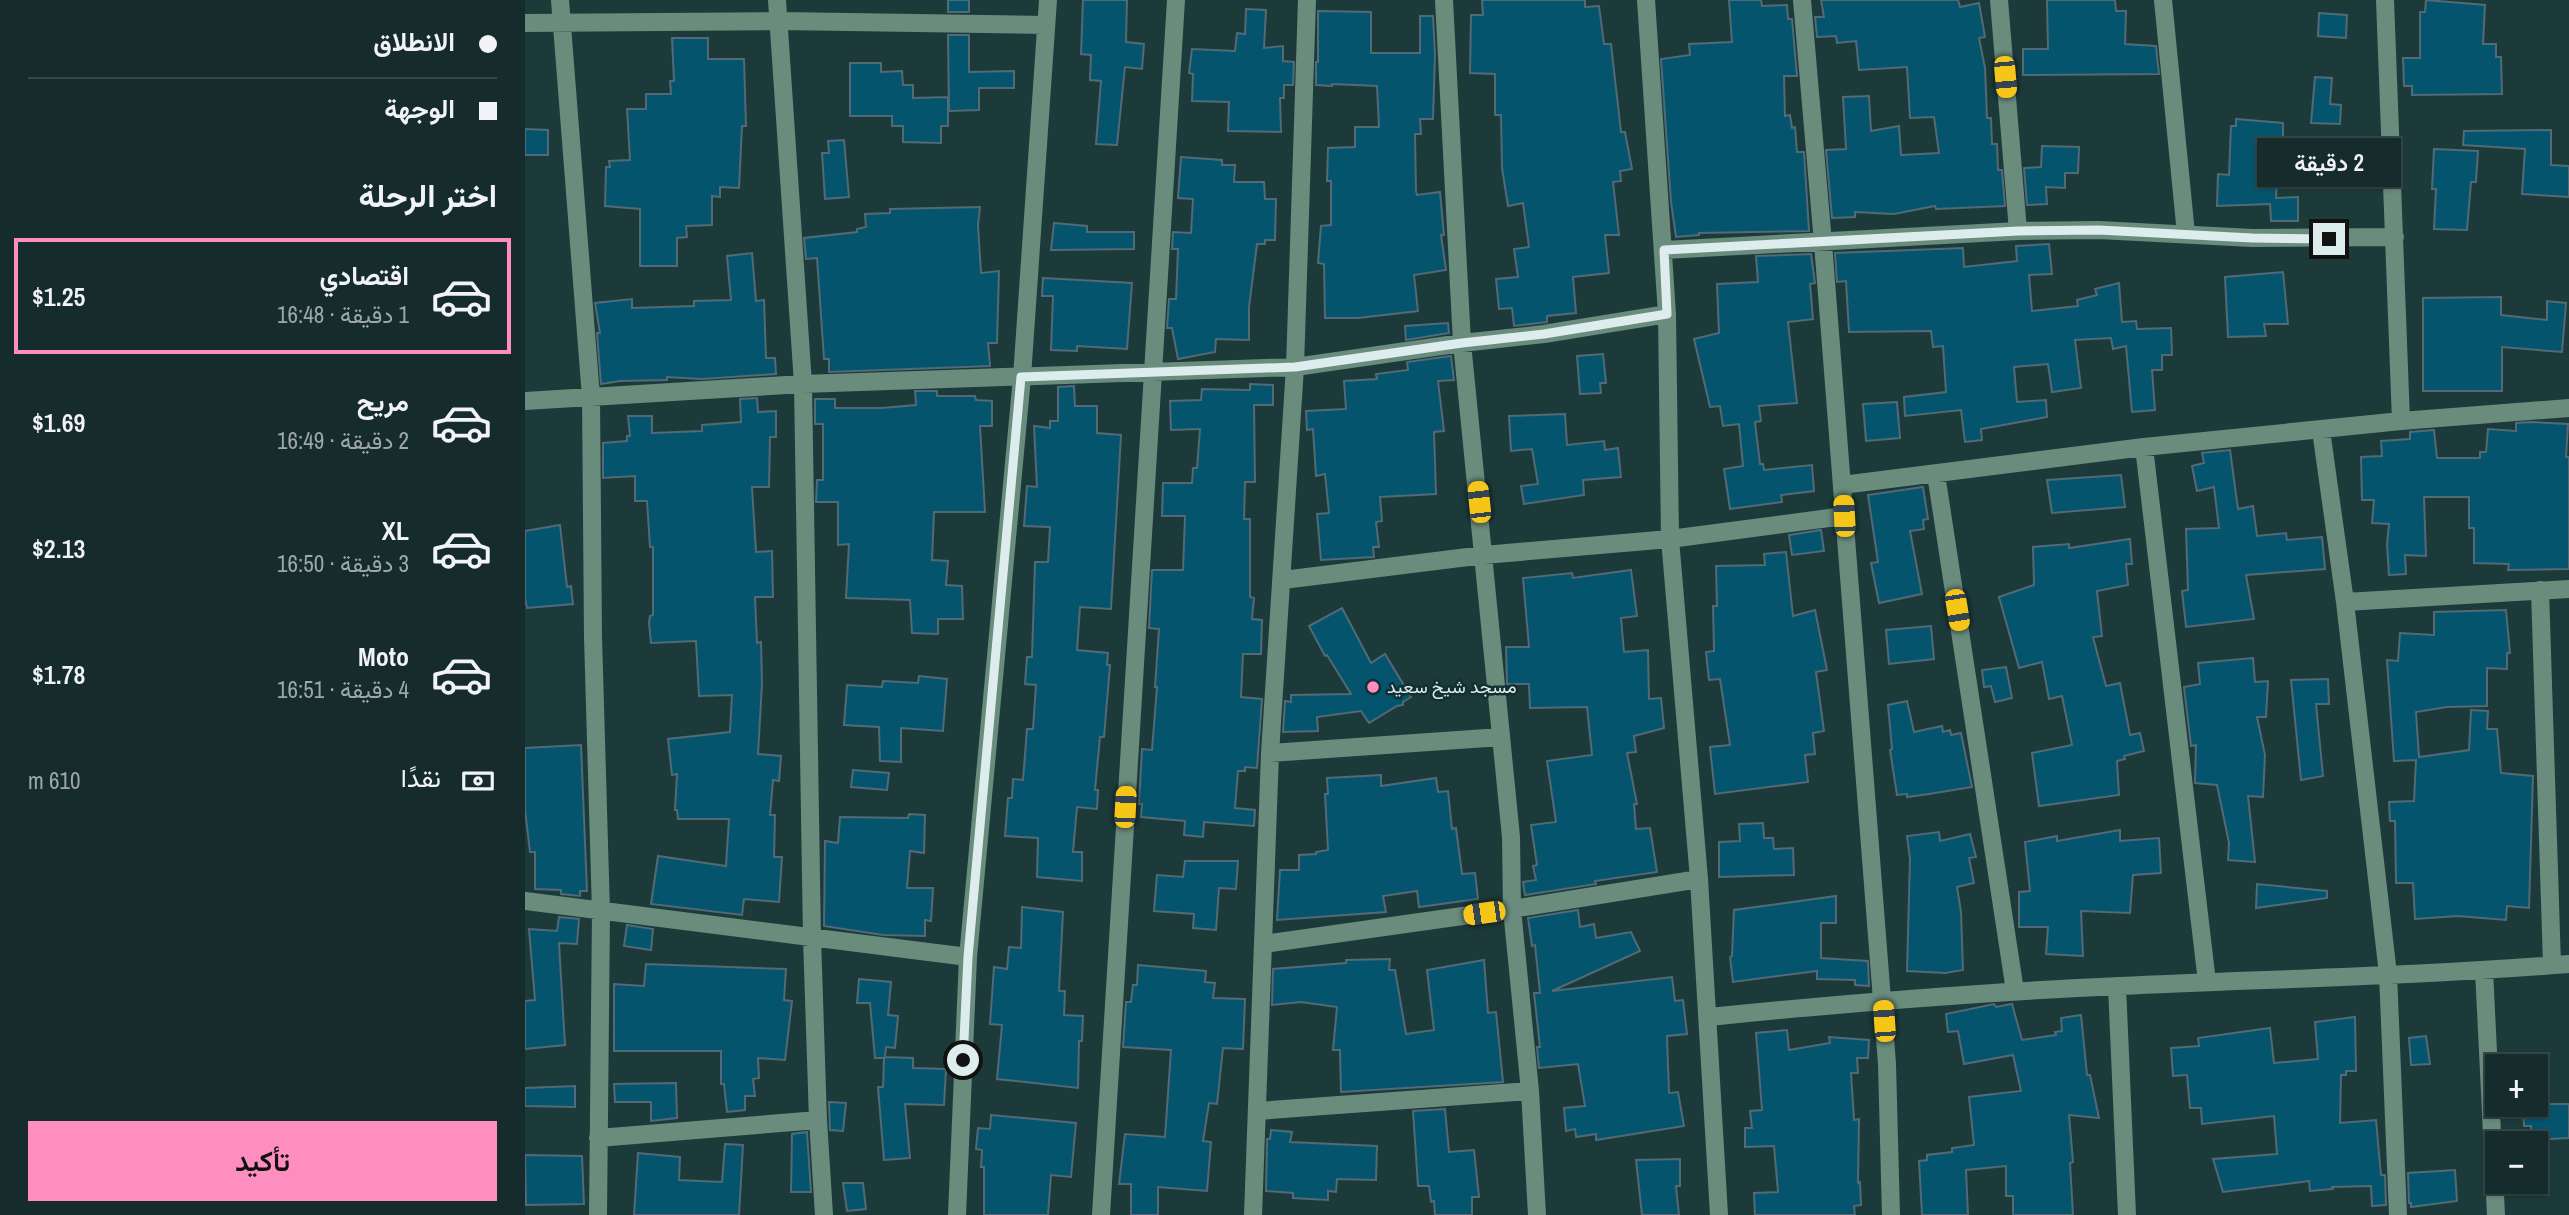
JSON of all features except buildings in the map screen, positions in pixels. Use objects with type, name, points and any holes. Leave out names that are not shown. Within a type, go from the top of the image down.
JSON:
[{"type":"street","points":[[560,0],[591,397],[593,637],[601,912],[598,1215]]},
{"type":"street","points":[[777,0],[803,384],[812,938],[824,1215]]},
{"type":"street","points":[[957,1215],[968,957],[1021,377],[1048,0]]},
{"type":"street","points":[[1101,1215],[1176,0]]},
{"type":"street","points":[[1253,1215],[1270,753],[1295,367],[1307,0]]},
{"type":"street","points":[[1444,0],[1462,343],[1511,837],[1512,909],[1530,1091],[1537,1215]]},
{"type":"street","points":[[1646,0],[1667,314],[1670,539],[1699,879],[1719,1215]]},
{"type":"street","points":[[1802,0],[1887,1064],[1892,1215]]},
{"type":"street","points":[[1999,0],[2018,231]]},
{"type":"street","points":[[2164,0],[2186,234]]},
{"type":"street","points":[[2385,0],[2401,421]]},
{"type":"street","points":[[525,23],[780,21],[1046,25]]},
{"type":"street","points":[[1664,250],[2018,231],[2099,230],[2252,238],[2395,237]]},
{"type":"street","points":[[525,401],[803,384],[1295,367],[1544,334],[1667,314]]},
{"type":"street","points":[[1842,485],[2144,447],[2401,421],[2569,408]]},
{"type":"street","points":[[2322,430],[2345,602],[2388,974],[2399,1215]]},
{"type":"street","points":[[2144,447],[2207,982]]},
{"type":"street","points":[[1936,474],[2015,992]]},
{"type":"street","points":[[1283,580],[1484,555],[1670,539],[1844,516]]},
{"type":"street","points":[[2345,602],[2569,589]]},
{"type":"street","points":[[1709,1017],[1882,999],[2561,964],[2540,590]]},
{"type":"street","points":[[1270,753],[1501,737]]},
{"type":"street","points":[[1264,944],[1699,879]]},
{"type":"street","points":[[525,901],[968,957]]},
{"type":"street","points":[[2484,970],[2496,1215]]},
{"type":"street","points":[[2117,986],[2127,1215]]},
{"type":"street","points":[[1257,1111],[1530,1091]]},
{"type":"street","points":[[598,1138],[818,1120]]},
{"type":"place","name":"مسجد شيخ سعيد","points":[[1373,687]]},
{"type":"route","points":[[963,1060],[968,957],[1021,377],[1295,367],[1544,334],[1667,314],[1664,250],[2018,231],[2099,230],[2329,239]]}]
